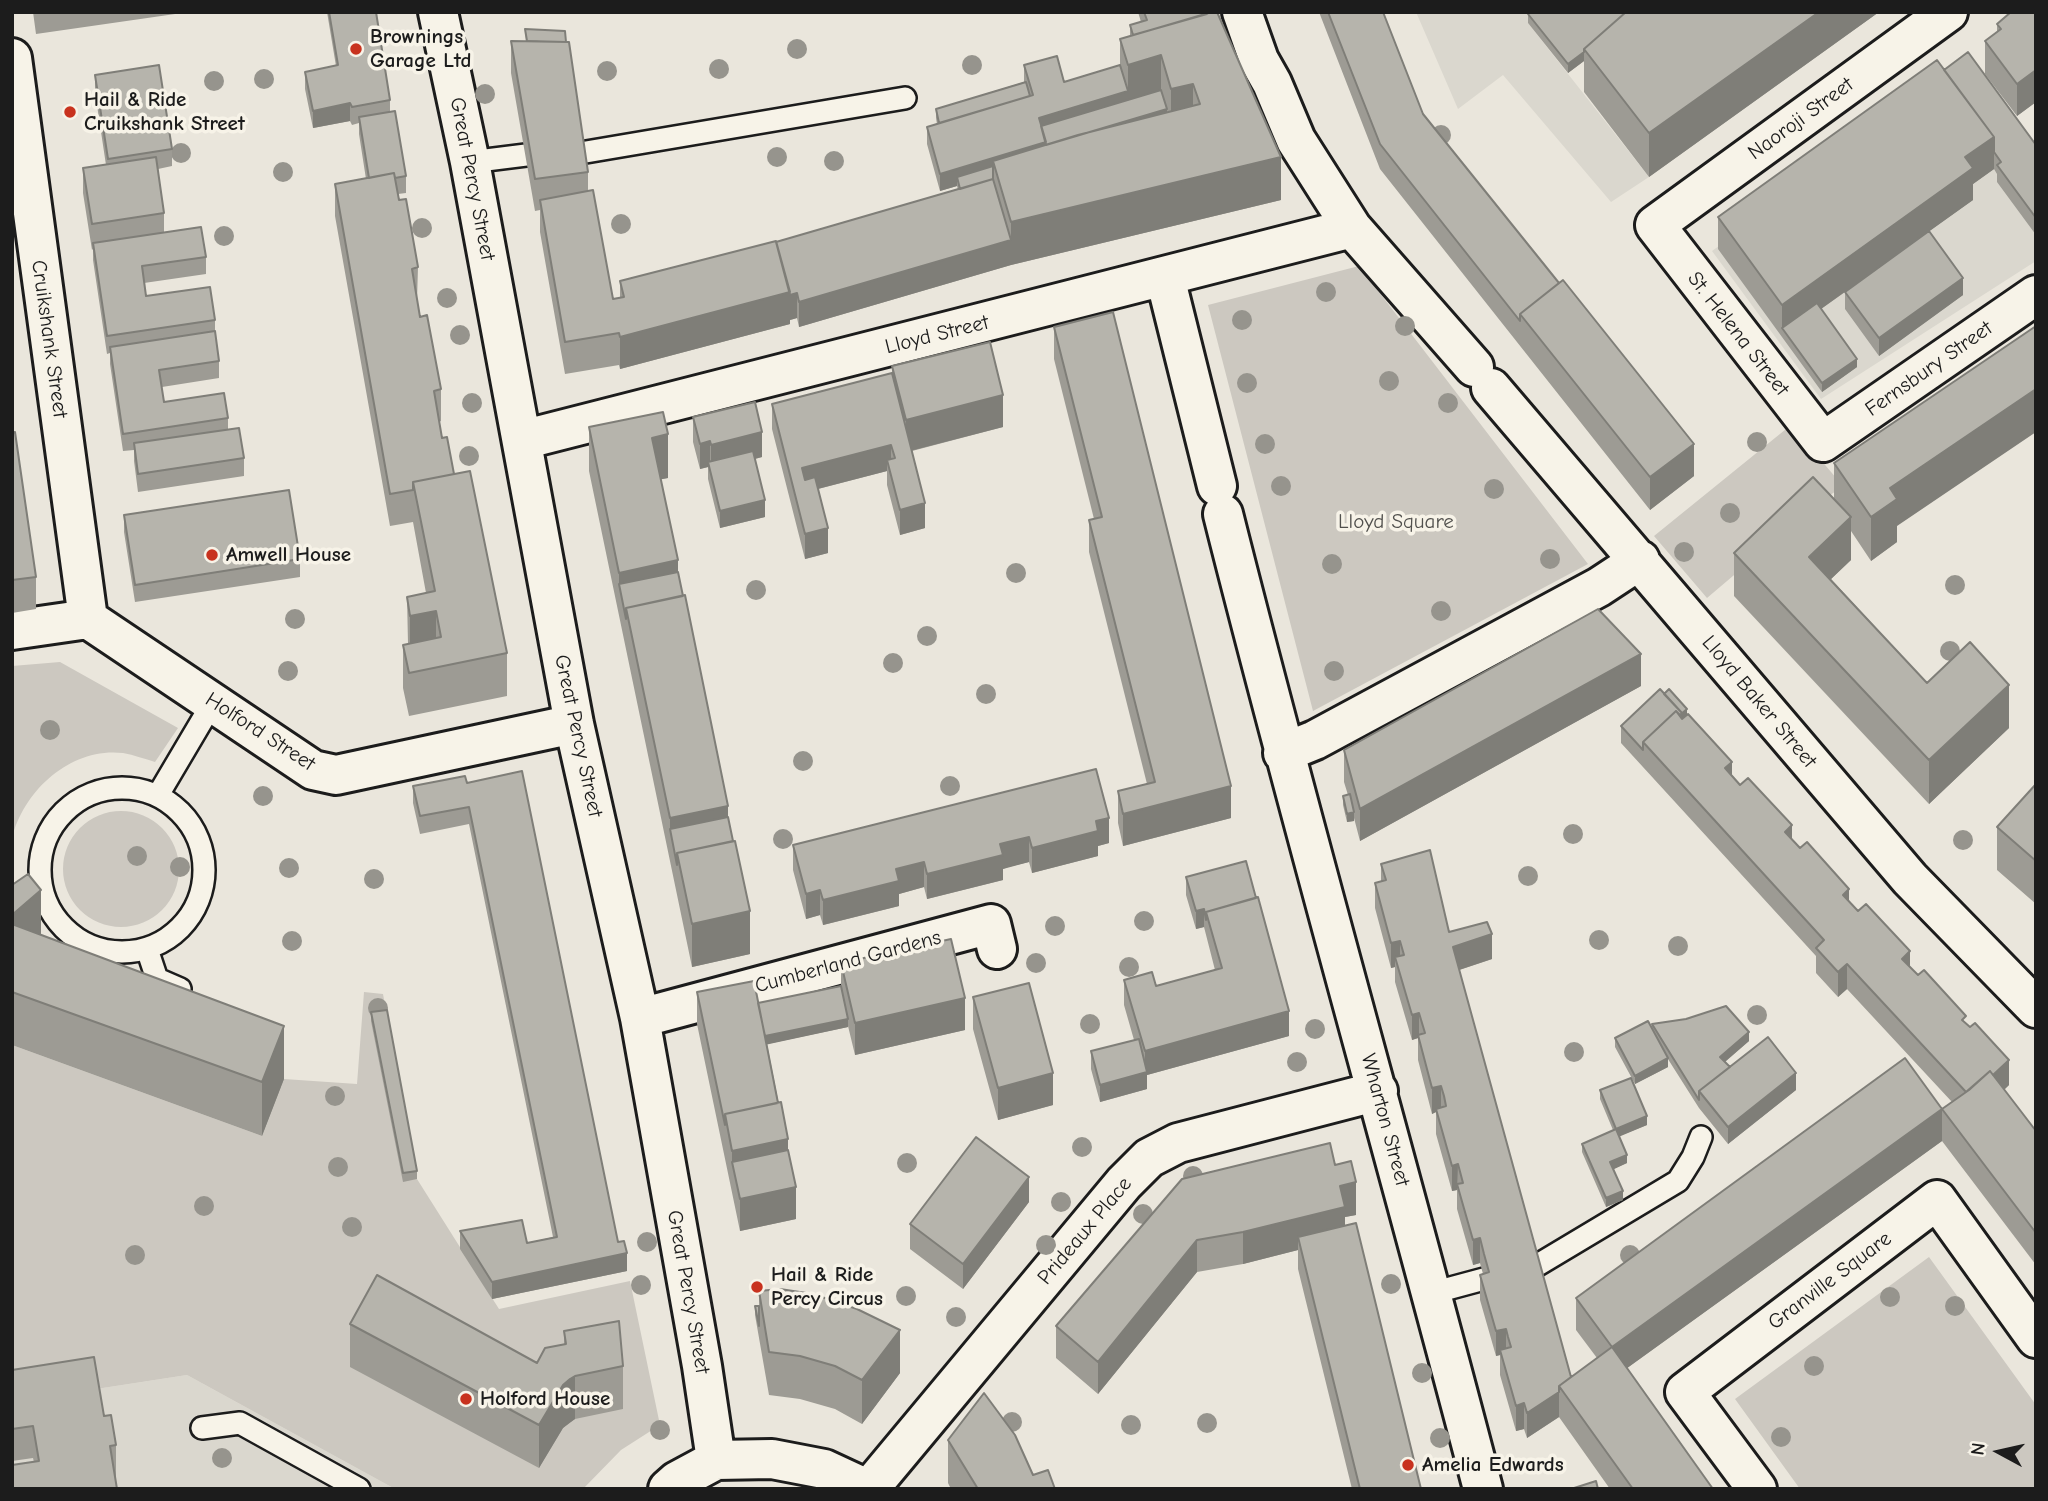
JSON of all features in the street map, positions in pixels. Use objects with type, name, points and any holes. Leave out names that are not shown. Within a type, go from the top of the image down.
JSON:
[{"type":"street","name":"Great Percy Street","points":[[438,12],[470,162],[574,724],[640,1018],[702,1366],[716,1460]]},
{"type":"street","name":"Lloyd Baker Street","points":[[1242,12],[1259,60],[1272,83],[1296,141],[1352,228],[1640,560],[1910,879],[2036,1007]]},
{"type":"street","name":"Naoroji Street","points":[[1654,225],[1948,12]]},
{"type":"street","name":"Cruikshank Street","points":[[12,58],[88,619]]},
{"type":"street","name":"St. Helena Street","points":[[1654,225],[1822,442]]},
{"type":"street","name":"Lloyd Street","points":[[522,440],[1352,228]]},
{"type":"street","points":[[1165,277],[1283,753],[1315,740],[1599,587],[1640,560]]},
{"type":"street","name":"Fernsbury Street","points":[[1822,442],[2036,295]]},
{"type":"street","points":[[12,630],[88,619]]},
{"type":"street","name":"Holford Street","points":[[88,619],[313,770],[336,775],[574,724]]},
{"type":"street","name":"Wharton Street","points":[[1283,753],[1378,1091],[1483,1489]]},
{"type":"street","name":"Cumberland Gardens","points":[[640,1018],[991,924],[997,949]]},
{"type":"street","name":"Prideaux Place","points":[[868,1489],[1124,1183],[1149,1158],[1178,1143],[1378,1091]]},
{"type":"street","name":"Granville Square","points":[[1758,1489],[1685,1392],[1937,1200],[2036,1338]]},
{"type":"street","points":[[668,1489],[677,1481],[716,1460],[772,1459],[824,1469],[868,1489]]},
{"type":"lane","points":[[580,153],[905,98]]},
{"type":"lane","points":[[470,162],[526,155]]},
{"type":"lane","points":[[158,795],[213,702]]},
{"type":"lane","points":[[132,787],[158,795],[177,808],[193,828],[202,851],[204,875],[199,899],[186,921],[168,938],[146,949],[120,953],[94,948],[70,935],[52,915],[41,890],[39,864],[45,838],[59,815],[80,798],[105,788],[132,787]]},
{"type":"lane","points":[[146,949],[157,979],[196,995]]},
{"type":"lane","points":[[1536,1266],[1678,1181],[1701,1138]]},
{"type":"lane","points":[[1432,1293],[1484,1279]]},
{"type":"lane","points":[[202,1428],[240,1423],[359,1489]]},
{"type":"shaded area","points":[[1416,12],[1530,12],[1528,23],[1649,177],[1611,202],[1503,75],[1458,109]]},
{"type":"shaded area","points":[[1966,65],[2036,163],[2036,261],[1821,399],[1712,251]]},
{"type":"shaded area","points":[[187,1375],[395,1489],[12,1489],[12,1402]]},
{"type":"green space","name":"Lloyd Square","points":[[1359,266],[1588,564],[1313,711],[1208,305]]},
{"type":"green space","points":[[1791,425],[1843,486],[1819,503],[1707,598],[1654,536]]},
{"type":"green space","points":[[60,662],[178,728],[155,762],[123,753],[104,753],[85,757],[52,775],[27,804],[12,838],[12,666]]},
{"type":"green space","points":[[121,811],[143,816],[162,828],[174,847],[179,869],[174,891],[162,910],[143,922],[121,927],[99,922],[80,910],[68,891],[63,869],[68,847],[80,828],[99,816]]},
{"type":"green space","points":[[364,992],[383,994],[417,1179],[499,1309],[630,1281],[660,1425],[621,1450],[583,1489],[395,1489],[187,1375],[12,1402],[12,1045],[262,1136],[284,1079],[357,1084]]},
{"type":"green space","points":[[1929,1257],[2036,1405],[2036,1489],[1800,1489],[1735,1399]]},
{"type":"building","name":"Brownings Garage Ltd","points":[[329,12],[376,12],[390,100],[352,107],[350,103],[313,111],[305,72],[338,65]]},
{"type":"building","points":[[1144,12],[1207,14],[1133,35],[1130,25],[1147,20]]},
{"type":"building","points":[[1217,12],[1281,157],[1011,222],[993,161],[1078,135],[1200,104],[1193,84],[1171,89],[1161,55],[1128,65],[1120,39]]},
{"type":"building","points":[[1328,12],[1383,12],[1423,114],[1559,283],[1520,314],[1520,321],[1380,144]]},
{"type":"building","points":[[1528,12],[1626,12],[1568,64]]},
{"type":"building","points":[[1626,12],[1819,12],[1649,133],[1584,49]]},
{"type":"building","points":[[2011,12],[2036,12],[2036,70],[2017,84],[1985,41],[2001,29],[1997,24]]},
{"type":"building","points":[[525,29],[565,31],[566,42],[527,41]]},
{"type":"building","points":[[511,41],[569,42],[588,172],[535,179]]},
{"type":"building","points":[[1968,52],[2036,145],[2036,218],[1997,165],[2001,162],[1994,152],[1994,137],[1944,70]]},
{"type":"building","points":[[1057,56],[1064,82],[1120,65],[1128,91],[1039,118],[1046,142],[940,174],[927,127],[1033,95],[1024,65]]},
{"type":"building","points":[[1937,60],[1994,137],[1965,157],[1973,168],[1782,305],[1718,217]]},
{"type":"building","points":[[159,65],[172,149],[108,159],[95,75]]},
{"type":"building","points":[[1026,82],[1030,96],[939,123],[936,109]]},
{"type":"building","points":[[1161,90],[1167,109],[1046,145],[1041,126]]},
{"type":"building","points":[[395,111],[406,176],[395,178],[394,173],[369,178],[359,117]]},
{"type":"building","points":[[156,157],[164,213],[92,224],[83,168]]},
{"type":"building","points":[[993,166],[993,179],[960,189],[957,177]]},
{"type":"building","points":[[394,173],[399,200],[406,199],[418,267],[412,269],[420,317],[427,315],[441,389],[434,391],[442,438],[447,437],[454,474],[413,482],[413,490],[390,494],[335,184]]},
{"type":"building","points":[[993,179],[1011,240],[799,302],[797,293],[790,295],[776,242]]},
{"type":"building","points":[[593,190],[613,299],[624,297],[620,281],[776,241],[790,292],[620,337],[619,333],[565,342],[540,200]]},
{"type":"building","points":[[201,227],[206,257],[142,266],[146,296],[210,287],[215,320],[107,336],[93,243]]},
{"type":"building","points":[[1929,231],[1963,278],[1879,338],[1845,292]]},
{"type":"building","points":[[1563,280],[1694,444],[1650,477],[1520,314]]},
{"type":"building","points":[[1817,303],[1857,359],[1822,383],[1782,328]]},
{"type":"building","points":[[1113,312],[1231,786],[1123,814],[1118,791],[1155,782],[1089,520],[1102,517],[1054,327]]},
{"type":"building","points":[[2036,326],[2036,389],[1890,488],[1897,499],[1871,517],[1834,463]]},
{"type":"building","points":[[215,331],[219,361],[159,370],[164,402],[224,393],[228,418],[123,434],[110,347]]},
{"type":"building","points":[[990,342],[1003,395],[906,420],[892,366]]},
{"type":"building","points":[[892,373],[925,503],[900,510],[887,460],[895,458],[891,445],[802,468],[805,480],[815,477],[828,528],[805,534],[772,404]]},
{"type":"building","points":[[755,402],[762,432],[711,445],[710,441],[700,444],[693,417]]},
{"type":"building","points":[[663,412],[668,434],[652,438],[678,560],[619,573],[589,427]]},
{"type":"building","points":[[239,428],[244,458],[138,474],[134,443]]},
{"type":"building","points":[[15,432],[36,577],[12,580],[12,433]]},
{"type":"building","points":[[753,451],[765,500],[720,511],[708,462]]},
{"type":"building","points":[[470,471],[507,653],[409,673],[403,645],[441,637],[436,611],[410,616],[407,597],[435,591],[413,482]]},
{"type":"building","points":[[1813,477],[1851,517],[1809,557],[1927,683],[1970,642],[2009,685],[1929,760],[1734,553]]},
{"type":"building","name":"Amwell House","points":[[289,490],[300,559],[135,585],[124,515]]},
{"type":"building","points":[[678,572],[683,596],[626,608],[626,619],[619,584]]},
{"type":"building","points":[[685,595],[728,806],[670,818],[626,608]]},
{"type":"building","points":[[1598,609],[1641,654],[1360,809],[1344,750]]},
{"type":"building","points":[[1660,689],[1682,713],[1680,715],[1676,711],[1643,742],[1643,750],[1621,726]]},
{"type":"building","points":[[1669,689],[1687,709],[1680,715],[1682,713],[1664,694]]},
{"type":"building","points":[[1676,711],[1682,719],[1688,714],[1732,762],[1725,768],[1740,785],[1748,778],[1792,825],[1785,832],[1800,848],[1807,842],[1849,889],[1843,895],[1858,911],[1866,904],[1910,951],[1902,959],[1918,975],[1924,970],[1966,1016],[1962,1020],[1970,1027],[1975,1023],[2009,1060],[1993,1075],[1990,1071],[1966,1092],[1847,964],[1838,972],[1816,948],[1824,940],[1643,742]]},
{"type":"building","points":[[1096,769],[1109,818],[1096,821],[1098,831],[1032,848],[1029,837],[1000,844],[1003,855],[927,874],[924,862],[896,869],[899,881],[823,900],[820,890],[806,894],[793,845]]},
{"type":"building","points":[[522,771],[618,1242],[624,1241],[627,1253],[492,1282],[460,1231],[522,1220],[527,1243],[557,1237],[469,807],[420,816],[413,786],[465,776],[467,783]]},
{"type":"building","points":[[2036,784],[2036,861],[1997,827]]},
{"type":"building","points":[[1350,794],[1354,812],[1347,814],[1343,796]]},
{"type":"building","points":[[728,817],[733,841],[677,853],[677,865],[670,829]]},
{"type":"building","points":[[735,841],[750,911],[692,924],[677,853]]},
{"type":"building","points":[[1430,850],[1449,932],[1487,922],[1492,934],[1453,947],[1571,1377],[1559,1386],[1559,1392],[1527,1413],[1524,1403],[1516,1406],[1500,1350],[1511,1347],[1506,1329],[1496,1331],[1480,1275],[1489,1272],[1480,1238],[1473,1240],[1457,1184],[1463,1183],[1458,1164],[1452,1166],[1436,1109],[1446,1106],[1444,1096],[1441,1086],[1432,1088],[1418,1035],[1425,1033],[1419,1013],[1412,1015],[1395,957],[1404,955],[1400,941],[1391,943],[1375,883],[1386,880],[1381,864]]},
{"type":"building","points":[[1246,861],[1256,898],[1206,912],[1206,920],[1204,909],[1196,911],[1186,877]]},
{"type":"building","points":[[28,874],[41,890],[12,915],[12,885]]},
{"type":"building","points":[[1258,897],[1289,1011],[1145,1051],[1124,980],[1152,972],[1156,986],[1222,968],[1206,912]]},
{"type":"building","points":[[12,924],[284,1026],[262,1082],[12,992]]},
{"type":"building","points":[[951,939],[965,998],[855,1023],[841,963]]},
{"type":"building","points":[[754,981],[778,1103],[725,1114],[725,1125],[697,992]]},
{"type":"building","points":[[1029,983],[1053,1073],[998,1088],[973,997]]},
{"type":"building","points":[[841,986],[848,1019],[765,1036],[758,1003]]},
{"type":"building","points":[[1726,1006],[1749,1032],[1720,1057],[1730,1067],[1699,1091],[1699,1100],[1652,1024],[1686,1019]]},
{"type":"building","points":[[387,1010],[417,1171],[403,1173],[371,1012]]},
{"type":"building","points":[[1648,1021],[1668,1058],[1635,1076],[1615,1038]]},
{"type":"building","points":[[1768,1037],[1796,1073],[1728,1127],[1699,1091]]},
{"type":"building","points":[[1139,1039],[1147,1072],[1100,1085],[1091,1051]]},
{"type":"building","points":[[1905,1058],[1942,1109],[1612,1347],[1576,1298]]},
{"type":"building","points":[[1990,1071],[2036,1131],[2036,1233],[1942,1109]]},
{"type":"building","points":[[1631,1078],[1647,1116],[1616,1129],[1600,1090]]},
{"type":"building","points":[[781,1102],[788,1139],[732,1151],[725,1114]]},
{"type":"building","points":[[1616,1129],[1627,1155],[1610,1162],[1623,1191],[1606,1198],[1582,1144]]},
{"type":"building","points":[[976,1137],[1029,1177],[963,1264],[910,1224]]},
{"type":"building","points":[[1330,1143],[1335,1165],[1351,1161],[1356,1182],[1340,1186],[1345,1207],[1243,1232],[1197,1240],[1098,1362],[1056,1326],[1182,1179]]},
{"type":"building","points":[[788,1150],[796,1187],[740,1199],[732,1162]]},
{"type":"building","points":[[1356,1223],[1421,1489],[1360,1489],[1298,1237]]},
{"type":"building","points":[[377,1275],[537,1363],[545,1348],[566,1344],[564,1331],[619,1321],[623,1366],[570,1379],[563,1385],[539,1425],[350,1324]]},
{"type":"building","points":[[780,1289],[813,1294],[857,1309],[900,1330],[862,1380],[835,1366],[800,1356],[769,1352],[759,1291]]},
{"type":"building","points":[[755,1306],[759,1306],[759,1326]]},
{"type":"building","points":[[1612,1347],[1713,1489],[1633,1489],[1559,1386]]},
{"type":"building","points":[[94,1357],[104,1416],[111,1415],[116,1445],[110,1446],[117,1489],[12,1489],[12,1465],[39,1461],[33,1426],[12,1429],[12,1370]]},
{"type":"building","points":[[984,1393],[1015,1435],[1033,1475],[1048,1470],[1055,1489],[978,1489],[948,1440]]},
{"type":"building","points":[[1596,1481],[1598,1489],[1571,1489]]},
{"type":"place","name":"Brownings Garage Ltd","points":[[356,49]]},
{"type":"place","name":"Hail & Ride Cruikshank Street","points":[[70,112]]},
{"type":"place","name":"Amwell House","points":[[212,555]]},
{"type":"place","name":"Hail & Ride Percy Circus","points":[[757,1287]]},
{"type":"place","name":"Holford House","points":[[466,1399]]},
{"type":"place","name":"Amelia Edwards","points":[[1408,1465]]}]
